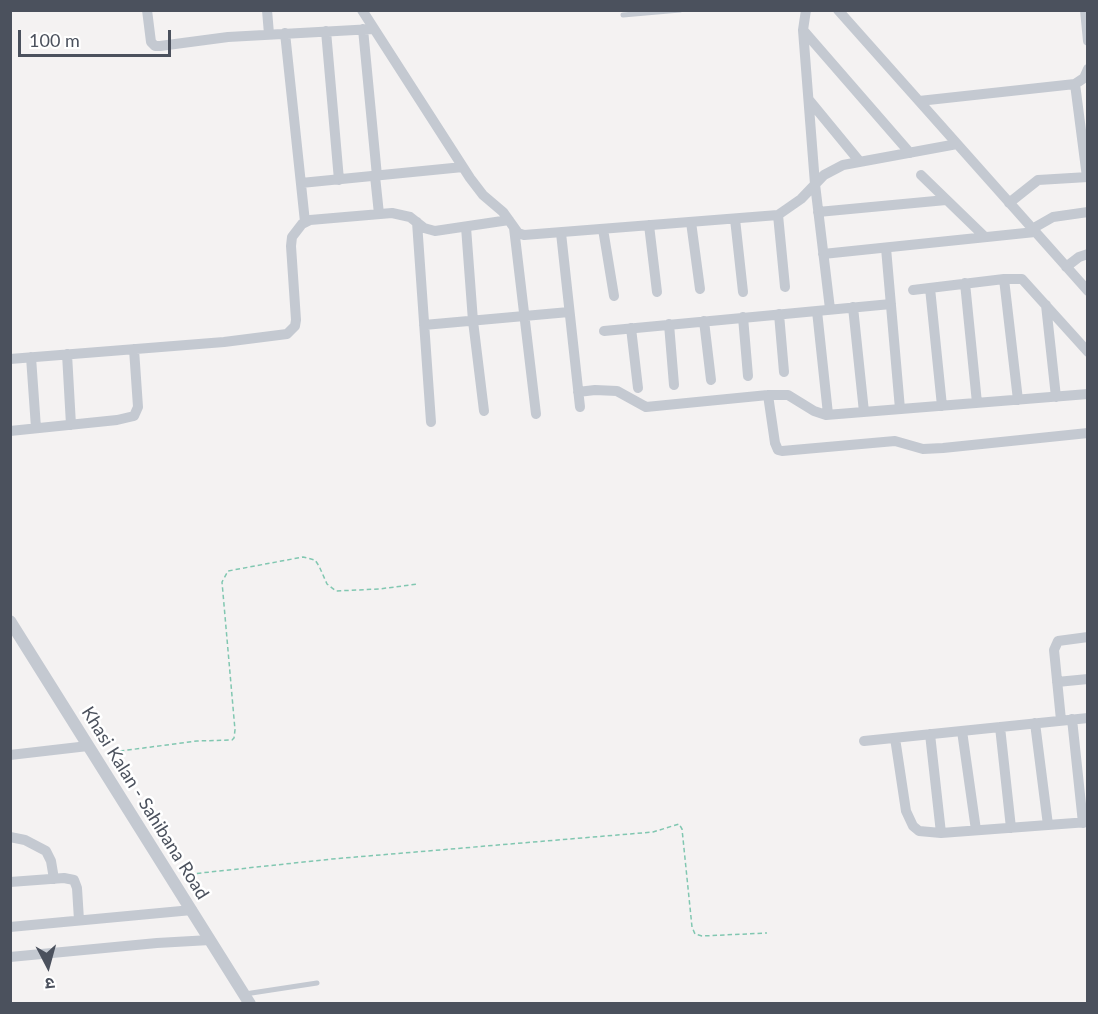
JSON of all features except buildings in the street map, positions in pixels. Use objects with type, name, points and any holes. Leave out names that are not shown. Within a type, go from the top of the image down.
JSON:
[{"type":"street","points":[[147,10],[150,37],[155,46],[269,34],[368,29]]},
{"type":"street","points":[[267,10],[269,34]]},
{"type":"street","points":[[362,10],[368,29],[379,214]]},
{"type":"street","points":[[806,10],[803,30],[815,184],[830,309]]},
{"type":"street","points":[[838,10],[1086,288]]},
{"type":"street","points":[[1084,10],[1088,41]]},
{"type":"street","points":[[368,29],[483,195],[503,212],[518,233],[524,235],[778,216],[801,199],[832,170],[843,165],[957,144]]},
{"type":"street","points":[[803,30],[910,153]]},
{"type":"street","points":[[326,31],[339,180]]},
{"type":"street","points":[[285,33],[305,222]]},
{"type":"street","points":[[919,101],[1075,84],[1084,78],[1088,69]]},
{"type":"street","points":[[1009,203],[1038,180],[1087,177],[1075,84]]},
{"type":"street","points":[[809,100],[860,162]]},
{"type":"street","points":[[301,183],[463,167]]},
{"type":"street","points":[[921,175],[985,237]]},
{"type":"street","points":[[818,212],[946,200]]},
{"type":"street","points":[[823,254],[1034,230],[1053,217],[1088,212]]},
{"type":"street","points":[[10,359],[281,336],[292,331],[296,320],[291,246],[296,231],[310,220],[402,214],[424,228],[435,231],[512,224]]},
{"type":"street","points":[[778,216],[785,287]]},
{"type":"street","points":[[735,219],[743,292]]},
{"type":"street","points":[[417,222],[431,422]]},
{"type":"street","points":[[691,222],[700,289]]},
{"type":"street","points":[[512,224],[536,414]]},
{"type":"street","points":[[649,225],[657,292]]},
{"type":"street","points":[[466,227],[473,321],[484,411]]},
{"type":"street","points":[[603,229],[614,296]]},
{"type":"street","points":[[561,233],[580,407]]},
{"type":"street","points":[[886,248],[900,409]]},
{"type":"street","points":[[1066,267],[1079,257],[1088,254]]},
{"type":"street","points":[[914,290],[1019,278],[1026,281],[1088,352]]},
{"type":"street","points":[[1004,279],[1018,400]]},
{"type":"street","points":[[965,283],[976,403]]},
{"type":"street","points":[[930,288],[942,406]]},
{"type":"street","points":[[604,331],[891,304]]},
{"type":"street","points":[[1046,304],[1056,397]]},
{"type":"street","points":[[853,308],[864,412]]},
{"type":"street","points":[[817,311],[828,414]]},
{"type":"street","points":[[424,326],[569,312]]},
{"type":"street","points":[[779,314],[784,372]]},
{"type":"street","points":[[743,317],[748,376]]},
{"type":"street","points":[[704,321],[711,380]]},
{"type":"street","points":[[669,324],[674,385]]},
{"type":"street","points":[[631,328],[638,387]]},
{"type":"street","points":[[10,431],[134,416],[138,407],[134,349]]},
{"type":"street","points":[[67,354],[71,425]]},
{"type":"street","points":[[31,357],[36,428]]},
{"type":"street","points":[[578,392],[617,391],[646,407],[788,395],[800,400],[814,411],[828,414],[1088,394]]},
{"type":"street","points":[[768,395],[775,443],[778,450],[782,451],[895,441],[923,449],[1088,434]]},
{"type":"street","name":"Khasi Kalan - Sahibana Road","points":[[10,621],[247,999]]},
{"type":"street","points":[[895,738],[902,794],[910,820],[919,831],[941,833],[1085,822],[1067,720],[1057,682],[1054,656],[1056,644],[1063,640],[1088,637]]},
{"type":"street","points":[[1057,682],[1088,679]]},
{"type":"street","points":[[864,741],[1088,718]]},
{"type":"street","points":[[1035,723],[1048,825]]},
{"type":"street","points":[[1000,727],[1011,828]]},
{"type":"street","points":[[962,731],[976,831]]},
{"type":"street","points":[[930,734],[941,833]]},
{"type":"street","points":[[10,755],[91,750]]},
{"type":"street","points":[[10,837],[25,840],[46,851],[51,861],[54,879]]},
{"type":"street","points":[[10,882],[70,878],[76,884],[79,920]]},
{"type":"street","points":[[10,927],[192,910]]},
{"type":"street","points":[[10,957],[210,940]]},
{"type":"lane","points":[[623,15],[680,10]]},
{"type":"lane","points":[[247,999],[317,983]]},
{"type":"path","points":[[91,750],[232,740],[234,738],[222,582],[228,571],[303,557],[315,560],[327,584],[336,591],[418,584]]},
{"type":"path","points":[[171,876],[332,859],[653,832],[677,823],[682,829],[692,927],[695,934],[702,936],[767,933]]}]
